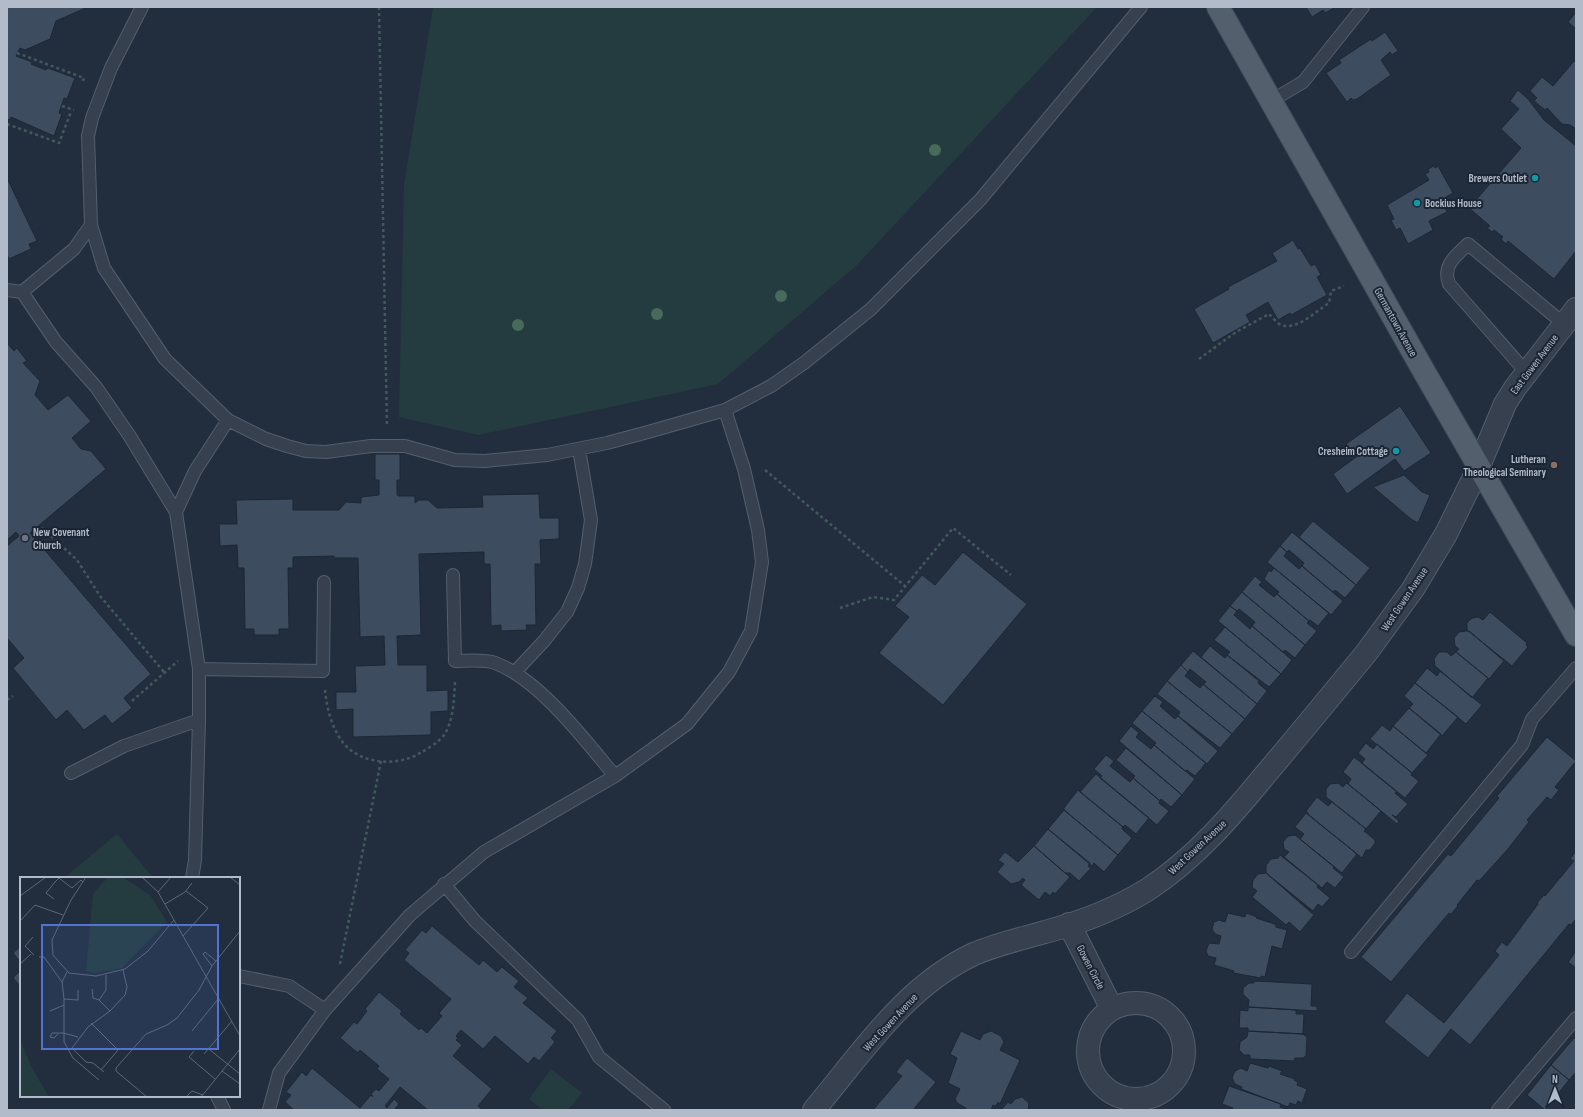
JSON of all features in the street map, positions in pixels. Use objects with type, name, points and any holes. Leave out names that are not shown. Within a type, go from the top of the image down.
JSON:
[{"type":"main road","name":"Germantown Avenue","points":[[1218,7],[1576,635]]},
{"type":"street","name":"East Gowen Avenue","points":[[1480,467],[1506,404],[1526,372],[1570,316]]},
{"type":"street","name":"West Gowen Avenue","points":[[814,1110],[892,1017],[932,980],[967,958],[997,945],[1069,924],[1115,906],[1146,890],[1171,873],[1214,834],[1342,683],[1391,621],[1446,534],[1480,467]]},
{"type":"street","name":"Gowen Circle","points":[[1069,924],[1112,1009]]},
{"type":"street","points":[[1142,1003],[1156,1007],[1169,1015],[1179,1028],[1184,1042],[1184,1057],[1180,1071],[1172,1084],[1160,1093],[1146,1098],[1130,1099],[1116,1095],[1103,1086],[1094,1075],[1088,1061],[1088,1045],[1092,1031],[1101,1018],[1112,1009],[1127,1004],[1142,1003]]},
{"type":"lane","points":[[142,7],[111,68],[92,118],[88,136],[91,225],[104,268],[165,359],[228,420],[266,439],[306,451],[326,452],[371,446],[405,446],[455,460],[485,461],[528,457],[580,449],[648,432],[725,410],[771,386],[871,309],[980,200],[1141,7]]},
{"type":"lane","points":[[1271,101],[1303,82],[1363,7]]},
{"type":"lane","points":[[7,290],[22,292],[74,249],[91,225]]},
{"type":"lane","points":[[1526,372],[1449,284],[1446,275],[1448,266],[1468,244],[1570,316]]},
{"type":"lane","points":[[22,292],[56,342],[104,399],[129,434],[176,512],[199,668],[195,860],[192,877]]},
{"type":"lane","points":[[269,1110],[279,1073],[339,994],[410,915],[444,884],[484,852],[615,776],[687,724],[729,672],[751,631],[762,562],[758,530],[737,446],[725,410]]},
{"type":"lane","points":[[176,512],[195,470],[228,420]]},
{"type":"lane","points":[[515,672],[544,641],[567,612],[578,588],[585,564],[591,520],[580,449]]},
{"type":"lane","points":[[453,576],[455,661],[493,662],[515,672],[564,716],[615,776]]},
{"type":"lane","points":[[199,668],[323,671],[324,582]]},
{"type":"lane","points":[[1351,952],[1522,745],[1532,720],[1576,668]]},
{"type":"lane","points":[[71,774],[124,746],[199,720]]},
{"type":"lane","points":[[444,884],[475,921],[578,1020],[599,1057],[664,1110]]},
{"type":"lane","points":[[240,976],[289,986],[326,1010]]},
{"type":"lane","points":[[1498,1110],[1576,1018]]},
{"type":"lane","points":[[218,1097],[224,1110]]},
{"type":"path","points":[[379,7],[387,426]]},
{"type":"path","points":[[18,53],[84,78],[82,85]]},
{"type":"path","points":[[7,124],[59,143],[74,103]]},
{"type":"path","points":[[62,106],[72,110]]},
{"type":"path","points":[[1199,359],[1236,332],[1269,314],[1280,324],[1289,326],[1298,324],[1329,303],[1331,291],[1344,286]]},
{"type":"path","points":[[737,446],[905,586]]},
{"type":"path","points":[[42,528],[77,560],[100,596],[164,672]]},
{"type":"path","points":[[840,608],[873,596],[894,600],[953,528],[1011,575]]},
{"type":"path","points":[[132,701],[196,646]]},
{"type":"path","points":[[323,671],[327,709],[336,730],[347,746],[366,758],[395,762],[412,758],[434,744],[446,733],[454,706],[455,661]]},
{"type":"path","points":[[7,700],[13,696]]},
{"type":"path","points":[[339,994],[340,956],[381,761]]},
{"type":"green space","points":[[433,7],[1097,7],[856,266],[718,384],[478,435],[399,417],[404,185]]},
{"type":"green space","points":[[117,834],[152,877],[65,877]]},
{"type":"green space","points":[[551,1069],[582,1093],[568,1110],[543,1110],[529,1099]]},
{"type":"building","points":[[7,7],[88,7],[56,21],[50,39],[25,50],[20,48],[16,56],[32,62],[31,64],[46,70],[48,68],[75,78],[67,99],[64,98],[59,113],[62,114],[54,136],[11,117],[10,120],[7,119]]},
{"type":"building","points":[[1306,7],[1336,7],[1325,13],[1323,10],[1312,17]]},
{"type":"building","points":[[1576,12],[1576,29],[1568,22]]},
{"type":"building","points":[[1385,32],[1398,51],[1392,55],[1390,52],[1381,60],[1391,75],[1357,99],[1353,100],[1351,98],[1347,102],[1326,73],[1341,63],[1339,60],[1371,39],[1372,41]]},
{"type":"building","points":[[1574,61],[1576,63],[1576,129],[1570,125],[1562,124],[1547,108],[1545,110],[1534,101],[1537,98],[1530,91],[1542,77],[1553,86]]},
{"type":"building","name":"Brewers Outlet","points":[[1518,90],[1528,99],[1544,120],[1576,146],[1576,251],[1554,279],[1508,241],[1506,244],[1501,239],[1503,237],[1494,230],[1492,232],[1487,228],[1490,226],[1469,208],[1521,148],[1501,129],[1519,109],[1510,101]]},
{"type":"building","name":"Bockius House","points":[[1434,166],[1435,168],[1438,166],[1453,193],[1441,200],[1447,212],[1429,221],[1433,230],[1408,244],[1400,228],[1396,230],[1391,220],[1394,219],[1387,205],[1429,180],[1425,174],[1429,172],[1428,169]]},
{"type":"building","points":[[7,178],[37,241],[29,244],[31,249],[9,259],[7,255]]},
{"type":"building","points":[[1293,240],[1298,249],[1300,248],[1311,266],[1315,264],[1321,275],[1317,277],[1327,295],[1291,315],[1290,313],[1278,320],[1268,302],[1246,315],[1250,322],[1213,343],[1194,309],[1229,289],[1228,287],[1277,261],[1272,253]]},
{"type":"building","name":"New Covenant Church","points":[[7,343],[14,351],[17,348],[27,361],[23,363],[40,381],[35,395],[48,410],[68,395],[91,421],[72,438],[81,449],[91,451],[106,469],[30,533],[151,674],[124,698],[132,708],[112,724],[105,715],[84,730],[67,710],[56,720],[13,668],[24,658],[7,638],[7,546],[19,536],[16,532],[7,540]]},
{"type":"building","name":"Cresheim Cottage","points":[[1400,406],[1431,453],[1404,471],[1395,459],[1347,494],[1333,474],[1363,452],[1361,449],[1353,454],[1346,444]]},
{"type":"building","points":[[375,454],[400,454],[400,480],[397,480],[397,495],[415,496],[415,503],[419,500],[428,500],[437,508],[483,507],[482,495],[539,494],[540,518],[559,518],[559,539],[540,540],[541,564],[535,564],[536,625],[526,625],[527,630],[501,631],[501,625],[491,626],[490,564],[484,564],[484,552],[419,554],[421,635],[397,636],[398,665],[427,665],[427,691],[448,690],[448,711],[431,712],[431,735],[353,737],[353,709],[336,710],[336,692],[356,692],[355,666],[385,665],[384,636],[360,637],[358,558],[334,558],[334,556],[293,557],[293,568],[288,568],[289,629],[279,629],[279,635],[254,635],[254,629],[245,629],[244,568],[238,568],[237,545],[220,546],[219,524],[237,524],[236,500],[293,499],[293,510],[339,510],[346,502],[361,503],[361,497],[379,495],[379,480],[375,480]]},
{"type":"building","points":[[1404,475],[1422,492],[1430,495],[1418,523],[1411,519],[1373,487]]},
{"type":"building","points":[[1313,521],[1370,568],[1356,585],[1299,537]]},
{"type":"building","points":[[1292,532],[1356,585],[1345,598],[1335,590],[1333,592],[1302,566],[1304,563],[1289,550],[1287,552],[1280,546]]},
{"type":"building","points":[[1280,546],[1287,552],[1284,556],[1299,569],[1302,566],[1343,601],[1331,615],[1267,562]]},
{"type":"building","points":[[963,552],[1027,604],[943,705],[879,653],[909,617],[895,606],[922,575],[935,585]]},
{"type":"building","points":[[1274,568],[1329,613],[1318,626],[1310,620],[1309,621],[1277,594],[1279,592],[1264,579],[1269,570],[1271,572]]},
{"type":"building","points":[[1255,576],[1262,582],[1259,585],[1274,597],[1277,594],[1309,621],[1307,623],[1317,631],[1305,645],[1242,592]]},
{"type":"building","points":[[1242,592],[1305,645],[1295,658],[1285,650],[1283,652],[1252,626],[1255,622],[1239,609],[1237,611],[1230,606]]},
{"type":"building","points":[[1230,606],[1237,611],[1234,615],[1250,629],[1252,626],[1292,660],[1281,674],[1218,621]]},
{"type":"building","points":[[1490,612],[1527,643],[1526,645],[1528,647],[1512,666],[1467,630],[1467,623],[1472,618],[1478,617],[1483,620]]},
{"type":"building","points":[[1225,627],[1281,674],[1269,687],[1227,655],[1230,652],[1214,640]]},
{"type":"building","points":[[1469,631],[1504,661],[1489,679],[1456,652],[1459,649],[1455,646],[1454,638],[1459,632]]},
{"type":"building","points":[[1210,646],[1225,658],[1227,655],[1259,681],[1258,683],[1267,691],[1257,704],[1201,657]]},
{"type":"building","points":[[1193,651],[1257,704],[1245,719],[1203,684],[1206,682],[1190,669],[1188,672],[1181,665]]},
{"type":"building","points":[[1439,652],[1447,652],[1451,656],[1456,652],[1488,678],[1472,698],[1435,666],[1434,659]]},
{"type":"building","points":[[1181,665],[1188,672],[1185,676],[1200,688],[1203,684],[1245,719],[1232,734],[1167,681]]},
{"type":"building","points":[[1427,668],[1437,676],[1440,671],[1482,705],[1466,724],[1415,683]]},
{"type":"building","points":[[1167,681],[1232,734],[1220,748],[1178,716],[1180,712],[1157,694]]},
{"type":"building","points":[[1415,683],[1458,717],[1442,736],[1409,708],[1413,704],[1404,696]]},
{"type":"building","points":[[1155,696],[1163,702],[1160,706],[1175,719],[1178,716],[1218,751],[1207,764],[1142,711]]},
{"type":"building","points":[[1409,708],[1441,734],[1426,753],[1393,726]]},
{"type":"building","points":[[1142,711],[1206,763],[1195,776],[1187,770],[1185,771],[1154,745],[1156,743],[1132,723]]},
{"type":"building","points":[[1382,725],[1390,731],[1393,726],[1428,755],[1412,773],[1370,739]]},
{"type":"building","points":[[1131,726],[1139,733],[1136,737],[1151,749],[1154,745],[1195,779],[1182,795],[1119,741]]},
{"type":"building","points":[[1547,737],[1576,761],[1555,787],[1559,790],[1551,800],[1547,797],[1527,820],[1529,822],[1508,849],[1479,881],[1477,880],[1457,905],[1458,906],[1451,914],[1449,913],[1391,982],[1361,957],[1448,854],[1451,856],[1499,798],[1497,796]]},
{"type":"building","points":[[1366,743],[1373,749],[1377,744],[1412,773],[1411,775],[1419,781],[1405,798],[1362,763],[1365,759],[1358,753]]},
{"type":"building","points":[[1126,748],[1182,795],[1171,807],[1161,799],[1160,801],[1133,778],[1135,776],[1116,760]]},
{"type":"building","points":[[1106,755],[1114,761],[1110,766],[1130,782],[1133,778],[1160,801],[1159,803],[1169,811],[1157,825],[1100,778],[1102,776],[1094,769]]},
{"type":"building","points":[[1354,757],[1397,792],[1395,793],[1408,804],[1396,817],[1392,815],[1399,821],[1397,824],[1348,784],[1351,779],[1343,772]]},
{"type":"building","points":[[1096,774],[1149,818],[1136,834],[1125,825],[1123,827],[1080,792]]},
{"type":"building","points":[[1338,783],[1343,787],[1346,783],[1348,784],[1381,811],[1366,829],[1326,797],[1326,789],[1330,784]]},
{"type":"building","points":[[1078,790],[1123,827],[1122,829],[1132,838],[1118,855],[1064,810]]},
{"type":"building","points":[[1317,797],[1328,806],[1332,802],[1366,829],[1364,831],[1375,840],[1375,843],[1370,850],[1366,850],[1362,858],[1310,816],[1306,811]]},
{"type":"building","points":[[1064,810],[1118,855],[1104,872],[1094,863],[1092,866],[1048,829]]},
{"type":"building","points":[[1306,813],[1357,854],[1342,873],[1300,839],[1304,834],[1295,827]]},
{"type":"building","points":[[1048,829],[1090,863],[1088,866],[1091,868],[1079,881],[1070,873],[1065,873],[1034,846]]},
{"type":"building","points":[[1295,835],[1344,877],[1335,888],[1327,882],[1322,888],[1284,857],[1289,852],[1284,849],[1283,842],[1288,836]]},
{"type":"building","points":[[1034,846],[1070,877],[1055,894],[1053,892],[1050,896],[1045,892],[1039,900],[1021,885],[1025,880],[1023,878],[1019,882],[1011,884],[997,872],[1004,864],[998,860],[1005,852],[1018,862]]},
{"type":"building","points":[[1576,851],[1576,919],[1571,925],[1569,924],[1470,1045],[1451,1029],[1428,1058],[1384,1022],[1407,993],[1444,1023],[1499,955],[1495,951],[1502,942],[1507,946],[1538,904],[1537,903],[1544,895],[1545,896],[1574,861],[1570,859]]},
{"type":"building","points":[[1280,855],[1318,885],[1317,887],[1330,898],[1322,907],[1318,904],[1313,911],[1266,873],[1266,865],[1271,859],[1278,858]]},
{"type":"building","points":[[1266,873],[1314,915],[1300,932],[1289,922],[1286,925],[1252,897],[1257,891],[1252,887],[1253,880],[1258,874]]},
{"type":"building","points":[[1228,913],[1245,917],[1246,913],[1272,923],[1276,925],[1276,927],[1287,930],[1282,949],[1272,946],[1265,977],[1261,976],[1261,978],[1233,973],[1234,971],[1214,965],[1216,958],[1208,956],[1206,951],[1209,943],[1219,944],[1221,936],[1215,934],[1212,929],[1214,922],[1219,920],[1225,922]]},
{"type":"building","points":[[432,926],[479,965],[483,960],[497,972],[502,967],[519,981],[514,987],[528,998],[523,1003],[557,1031],[551,1038],[555,1042],[539,1061],[534,1057],[528,1064],[495,1036],[483,1049],[461,1030],[456,1036],[458,1038],[456,1040],[462,1045],[453,1056],[492,1089],[478,1106],[483,1110],[428,1110],[400,1087],[385,1106],[387,1108],[394,1099],[399,1104],[394,1110],[294,1110],[285,1102],[291,1095],[286,1092],[302,1072],[306,1076],[312,1068],[360,1108],[371,1095],[373,1097],[371,1094],[376,1089],[379,1091],[389,1079],[377,1069],[379,1066],[360,1050],[358,1053],[340,1038],[354,1022],[357,1024],[367,1011],[365,1009],[379,992],[402,1011],[400,1014],[419,1030],[421,1028],[427,1033],[442,1016],[439,1013],[451,999],[404,960],[409,953],[405,950],[422,930],[426,933]]},
{"type":"building","points":[[20,947],[20,962],[13,953]]},
{"type":"building","points":[[1576,951],[1576,968],[1568,962]]},
{"type":"building","points":[[20,971],[20,986],[13,978]]},
{"type":"building","points":[[1254,981],[1312,984],[1311,1006],[1317,1006],[1317,1011],[1248,1007],[1249,1000],[1243,994],[1243,988],[1249,983],[1254,983]]},
{"type":"building","points":[[1248,1007],[1296,1010],[1296,1014],[1304,1014],[1303,1034],[1248,1031],[1248,1028],[1239,1028],[1240,1010],[1248,1011]]},
{"type":"building","points":[[961,1031],[980,1040],[983,1034],[991,1031],[1001,1036],[1004,1042],[1000,1050],[1020,1060],[1000,1104],[998,1102],[996,1106],[993,1105],[991,1110],[966,1110],[966,1108],[957,1103],[955,1099],[960,1089],[948,1083],[957,1058],[950,1054]]},
{"type":"building","points":[[1248,1031],[1303,1034],[1307,1037],[1306,1056],[1303,1058],[1295,1058],[1294,1061],[1250,1059],[1250,1055],[1244,1055],[1239,1050],[1240,1042],[1247,1037]]},
{"type":"building","points":[[1574,1038],[1576,1040],[1576,1072],[1569,1080],[1551,1065]]},
{"type":"building","points":[[907,1058],[936,1082],[913,1110],[873,1110],[902,1076],[896,1072]]},
{"type":"building","points":[[1250,1063],[1268,1068],[1269,1066],[1282,1071],[1280,1074],[1295,1079],[1294,1080],[1298,1082],[1297,1085],[1307,1089],[1302,1103],[1298,1101],[1296,1105],[1290,1103],[1288,1107],[1241,1089],[1242,1087],[1235,1084],[1232,1078],[1235,1071],[1241,1068],[1247,1071]]},
{"type":"building","points":[[1551,1065],[1569,1080],[1545,1110],[1527,1095]]},
{"type":"building","points":[[1229,1086],[1281,1104],[1280,1107],[1289,1110],[1232,1110],[1233,1108],[1222,1104]]},
{"type":"building","points":[[1022,1097],[1029,1103],[1028,1110],[1001,1110],[1008,1102],[1011,1104],[1015,1099]]},
{"type":"place","name":"Brewers Outlet","points":[[1535,178]]},
{"type":"place","name":"Bockius House","points":[[1417,203]]},
{"type":"place","name":"Cresheim Cottage","points":[[1396,451]]},
{"type":"place","name":"Lutheran Theological Seminary","points":[[1554,465]]},
{"type":"place","name":"New Covenant Church","points":[[25,538]]}]
